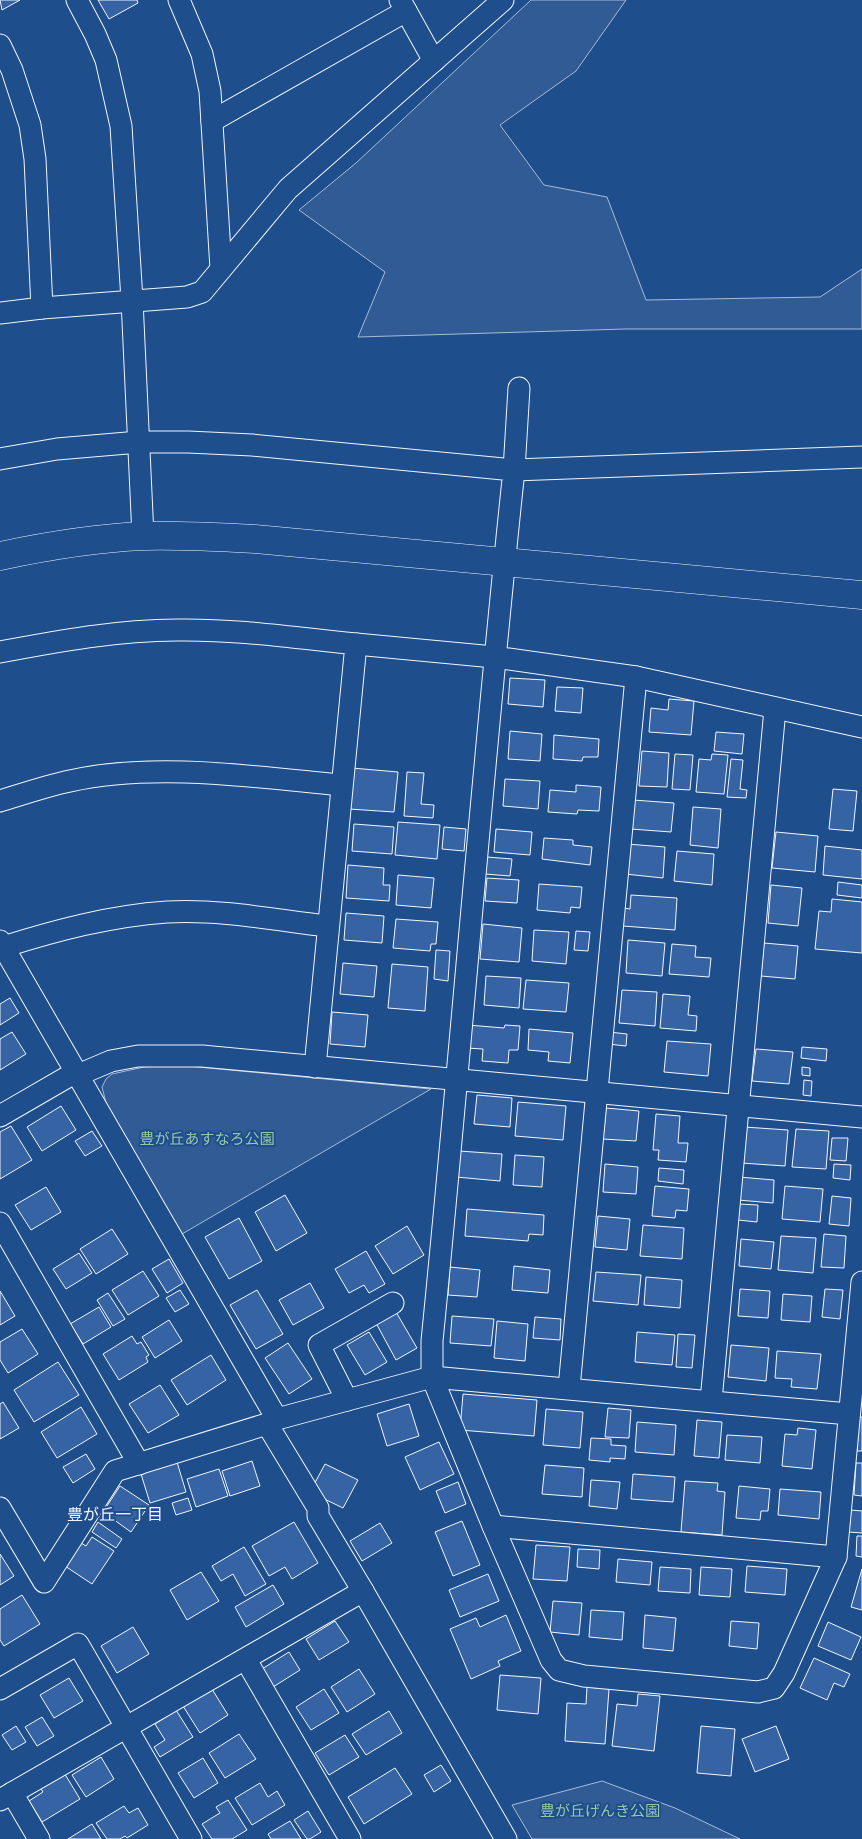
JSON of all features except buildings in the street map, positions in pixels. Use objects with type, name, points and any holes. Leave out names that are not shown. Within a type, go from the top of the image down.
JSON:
[{"type":"street","points":[[77,0],[96,34],[106,60],[121,126],[132,300],[143,536]]},
{"type":"street","points":[[179,0],[202,54],[210,91],[221,270]]},
{"type":"street","points":[[0,313],[132,300],[187,297],[202,292],[288,189],[503,0]]},
{"type":"street","points":[[212,121],[403,6],[434,61]]},
{"type":"street","points":[[0,45],[12,70],[30,125],[35,159],[42,308]]},
{"type":"street","points":[[520,388],[514,470],[494,658],[458,1080],[432,1341],[432,1377],[493,1526],[551,1660],[559,1670],[584,1676],[758,1692],[774,1688],[784,1673],[836,1557],[862,1282]]},
{"type":"street","points":[[0,459],[57,449],[139,442],[252,445],[514,470],[862,457]]},
{"type":"street","points":[[0,556],[45,546],[143,536],[255,539],[862,595]]},
{"type":"street","points":[[0,652],[82,637],[175,630],[230,631],[494,658],[636,678],[862,727]]},
{"type":"street","points":[[315,1067],[327,926],[356,644]]},
{"type":"street","points":[[569,1388],[636,678]]},
{"type":"street","points":[[711,1401],[775,709]]},
{"type":"street","points":[[0,801],[71,781],[163,772],[223,774],[341,785]]},
{"type":"street","points":[[327,926],[217,913],[169,912],[122,917],[68,927],[2,944],[77,1073],[272,1421],[318,1508],[318,1516],[363,1591],[501,1837]]},
{"type":"street","points":[[0,1116],[77,1073],[111,1062],[169,1054],[862,1117]]},
{"type":"street","points":[[0,1223],[139,1464]]},
{"type":"street","points":[[347,1400],[319,1345],[392,1302]]},
{"type":"street","points":[[3,1521],[44,1582],[115,1471],[272,1421],[432,1377],[849,1414]]},
{"type":"street","points":[[493,1526],[836,1557]]},
{"type":"street","points":[[39,1839],[6,1796],[246,1660],[363,1591]]},
{"type":"street","points":[[0,1689],[78,1644],[128,1727],[191,1839]]},
{"type":"street","points":[[246,1660],[350,1839]]},
{"type":"shaded area","points":[[531,0],[626,0],[576,71],[500,125],[544,185],[607,197],[646,300],[820,297],[862,269],[862,329],[625,329],[358,337],[385,272],[299,210],[356,163]]},
{"type":"shaded area","name":"豊が丘あすなろ公園","points":[[177,1065],[431,1089],[182,1234],[106,1103],[102,1087],[106,1079],[112,1074],[144,1067]]},
{"type":"shaded area","name":"豊が丘げんき公園","points":[[602,1781],[675,1808],[740,1839],[532,1839],[512,1805]]},
{"type":"district","name":"豊が丘一丁目","points":[[115,1514]]}]
